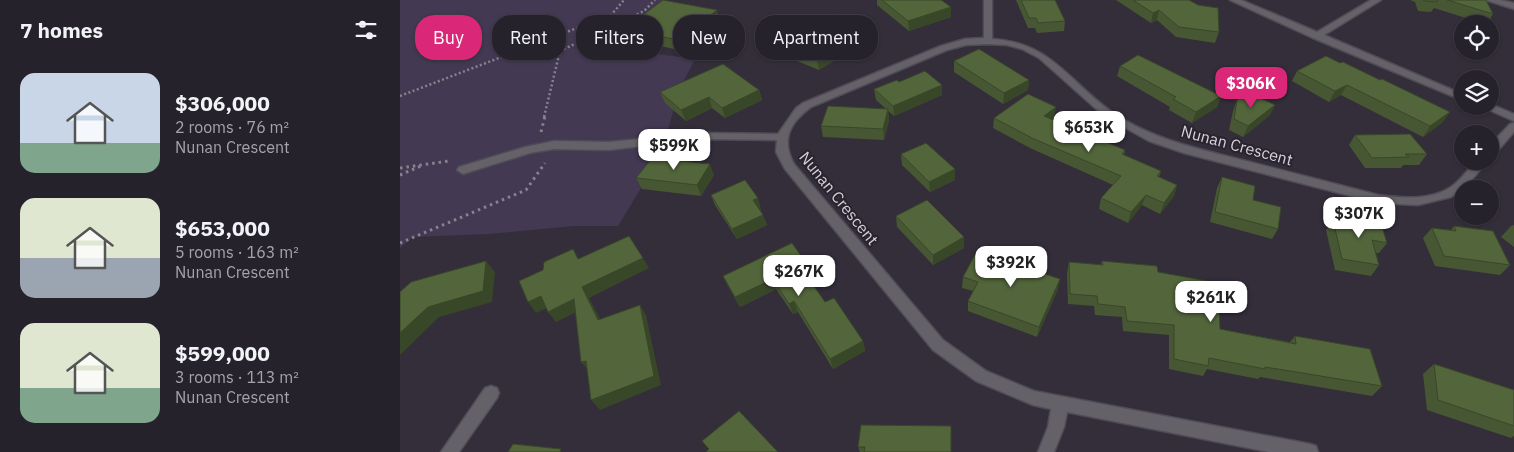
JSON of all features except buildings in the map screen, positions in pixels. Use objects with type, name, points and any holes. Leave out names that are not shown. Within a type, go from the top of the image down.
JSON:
[{"type":"street","points":[[988,0],[988,41]]},
{"type":"street","points":[[1234,0],[1454,94]]},
{"type":"street","points":[[1316,36],[1377,0]]},
{"type":"street","points":[[1490,0],[1514,6]]},
{"type":"street","name":"Nunan Crescent","points":[[1310,452],[1033,398],[981,376],[938,345],[789,166],[782,152],[784,130],[800,110],[824,97],[944,48],[965,42],[1007,42],[1025,47],[1042,56],[1108,114],[1153,139],[1188,150],[1378,199],[1396,201],[1429,200],[1454,191],[1474,170]]},
{"type":"street","points":[[1499,112],[1514,118]]},
{"type":"street","points":[[1499,142],[1514,126]]},
{"type":"street","points":[[463,170],[554,145],[609,146],[702,136],[782,137]]},
{"type":"street","points":[[449,452],[491,393]]},
{"type":"street","points":[[1046,452],[1056,427],[1060,404]]},
{"type":"path","points":[[400,96],[611,15],[624,0]]},
{"type":"path","points":[[566,48],[644,11],[655,0]]},
{"type":"path","points":[[400,168],[455,160]]},
{"type":"path","points":[[400,174],[426,164]]},
{"type":"shaded area","points":[[400,0],[665,0],[665,3],[648,15],[576,15],[576,60],[663,60],[663,55],[673,56],[673,60],[694,60],[680,88],[660,157],[618,226],[574,226],[489,234],[413,237],[400,248]]}]
